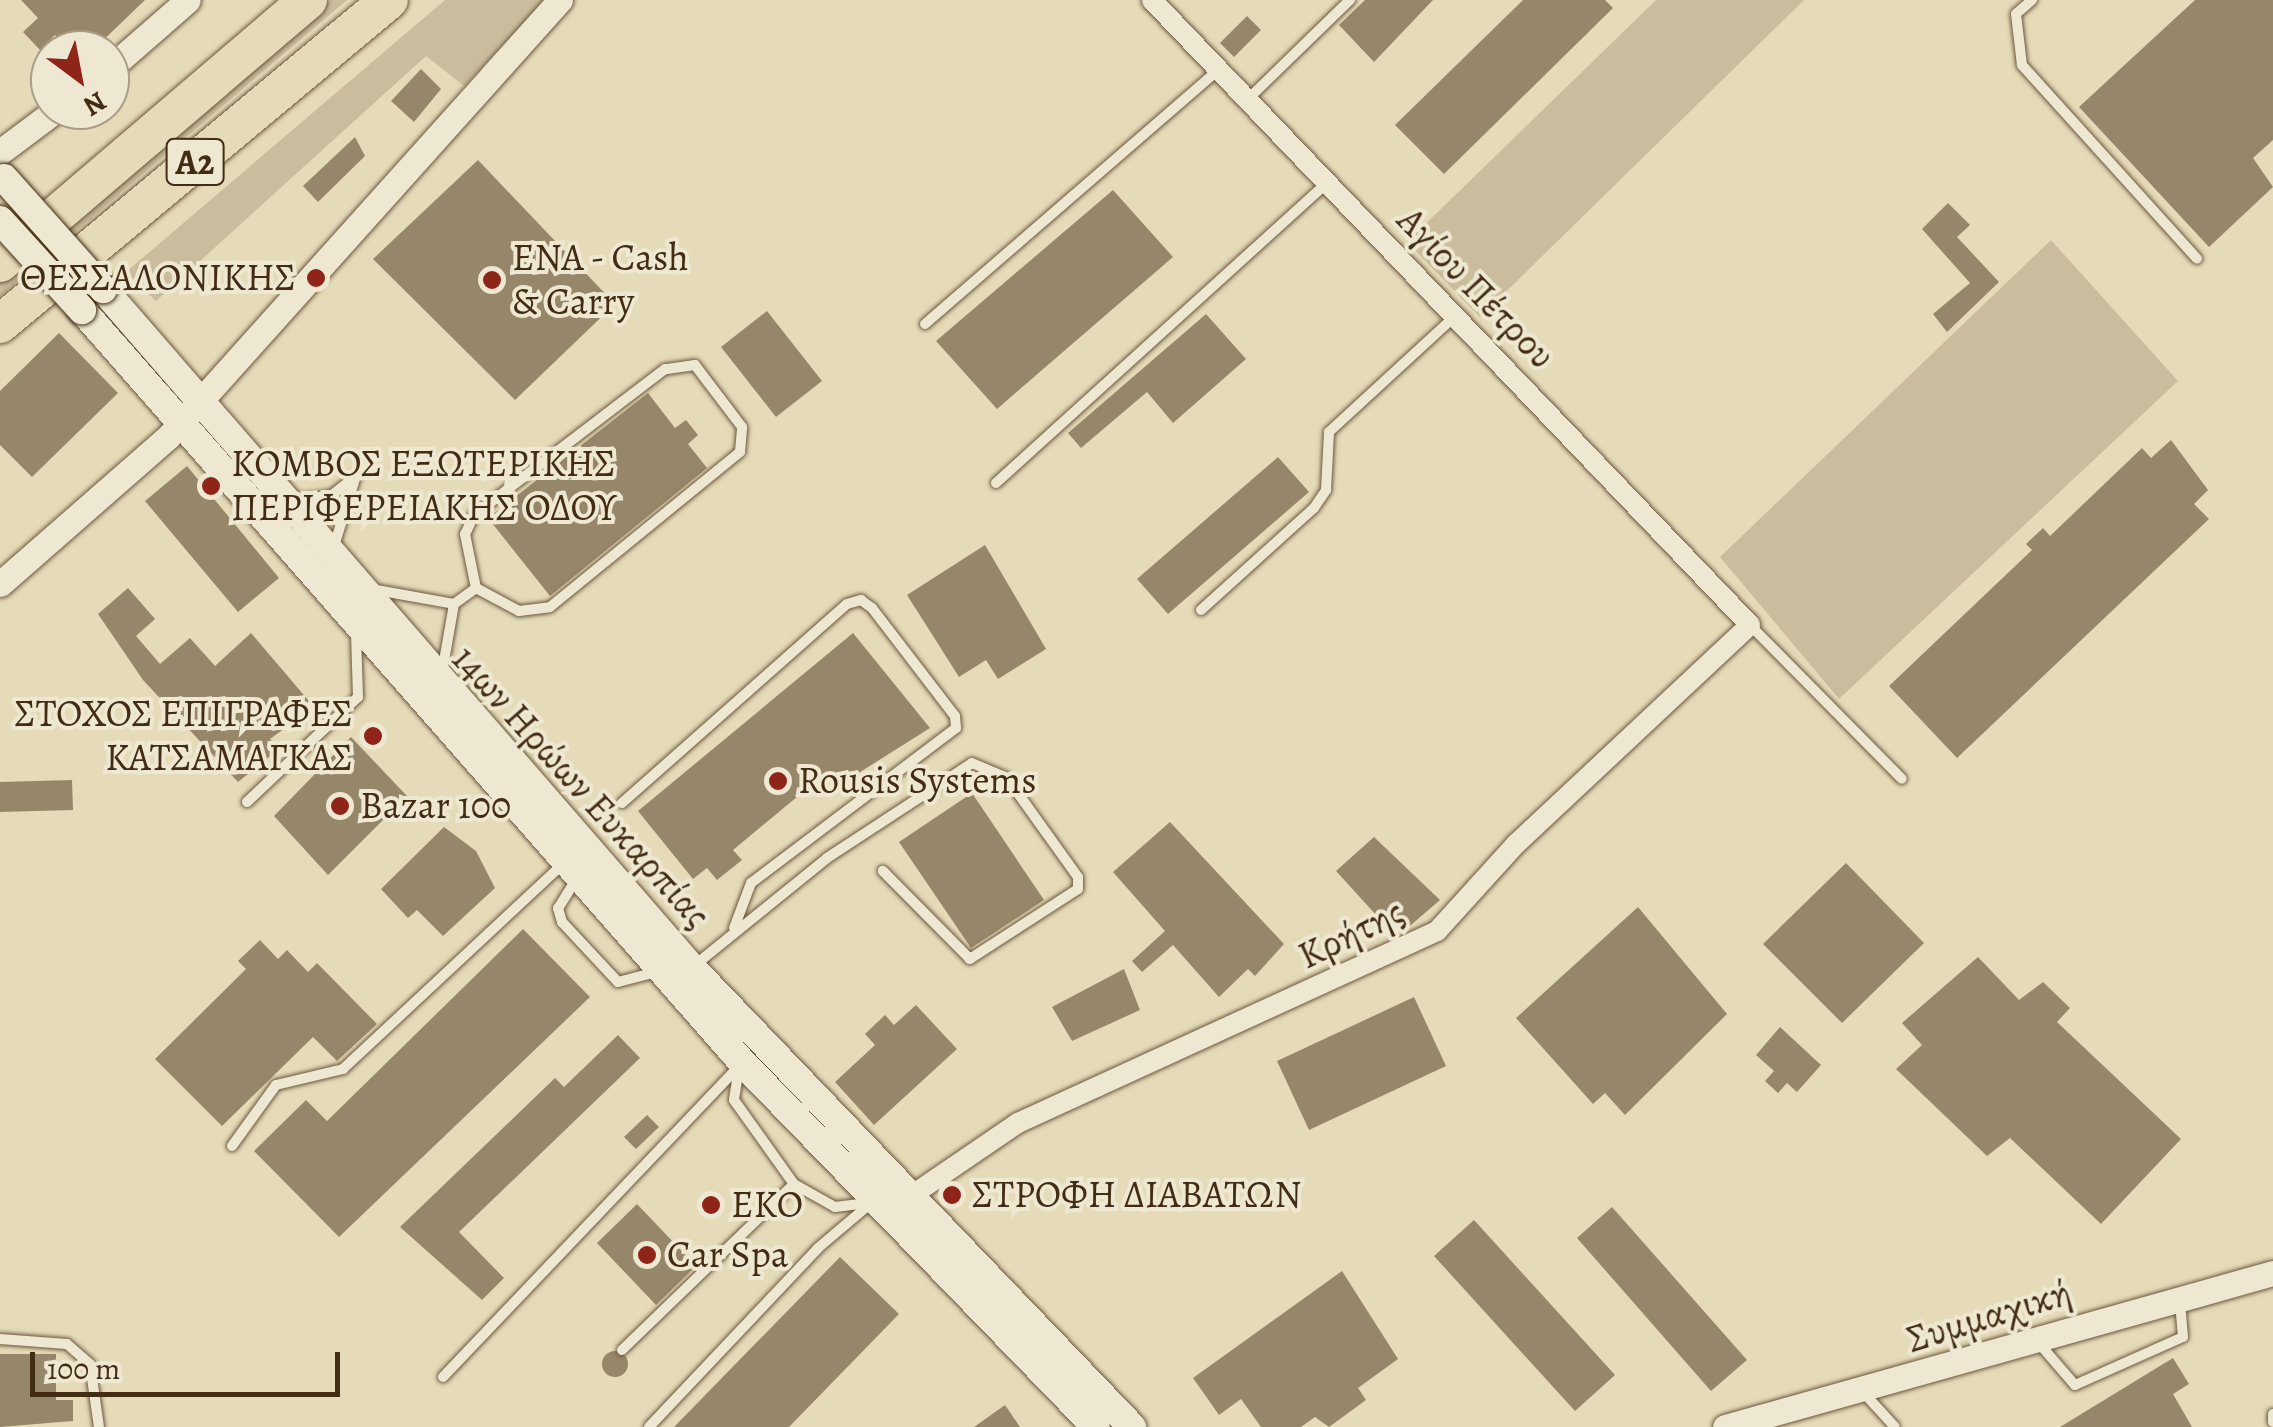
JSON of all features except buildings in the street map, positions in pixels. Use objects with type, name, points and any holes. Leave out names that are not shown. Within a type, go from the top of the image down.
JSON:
[{"type":"highway","name":"Α2","points":[[0,232],[270,0]]},
{"type":"highway","points":[[0,263],[308,0]]},
{"type":"highway","name":"Α2","points":[[0,324],[389,0]]},
{"type":"main road","name":"14ων Ηρώων Ευκαρπίας","points":[[1,168],[103,290],[190,412],[356,626],[871,1202],[1096,1427]]},
{"type":"main road","name":"14ων Ηρώων Ευκαρπίας","points":[[0,220],[82,310],[282,501],[692,968],[908,1198],[1132,1427]]},
{"type":"street","points":[[130,51],[188,0]]},
{"type":"street","points":[[0,584],[70,530],[190,412],[560,0]]},
{"type":"street","name":"Αγίου Πέτρου","points":[[1152,0],[1750,625]]},
{"type":"street","points":[[1,168],[37,130]]},
{"type":"street","name":"Κρήτης","points":[[908,1198],[1018,1123],[1438,931],[1516,844],[1750,625]]},
{"type":"street","name":"Συμμαχική","points":[[1732,1426],[2273,1273]]},
{"type":"lane","points":[[1246,100],[1350,0]]},
{"type":"lane","points":[[2032,0],[2016,14],[2022,66],[2197,258]]},
{"type":"lane","points":[[925,324],[1217,71]]},
{"type":"lane","points":[[996,483],[1325,185]]},
{"type":"lane","points":[[1200,610],[1314,508],[1326,490],[1329,432],[1456,316]]},
{"type":"lane","points":[[696,365],[742,426],[740,452],[550,607],[519,611],[476,588],[465,534],[474,516],[666,369],[696,365]]},
{"type":"lane","points":[[282,501],[332,495],[356,476],[331,557]]},
{"type":"lane","points":[[357,587],[442,596],[454,604]]},
{"type":"lane","points":[[439,684],[454,604],[476,588]]},
{"type":"lane","points":[[622,803],[846,604],[861,600],[872,608],[956,716],[956,728],[751,883],[734,928]]},
{"type":"lane","points":[[1750,625],[1902,780]]},
{"type":"lane","points":[[247,802],[358,697],[356,626]]},
{"type":"lane","points":[[692,968],[734,928],[760,919],[827,858],[972,763],[1008,778],[1078,877],[1078,889],[970,959],[883,872]]},
{"type":"lane","points":[[571,869],[558,908],[562,922],[618,982],[661,970]]},
{"type":"lane","points":[[232,1146],[276,1085],[343,1070],[571,869]]},
{"type":"lane","points":[[742,1062],[734,1100],[794,1184],[835,1207],[871,1202]]},
{"type":"lane","points":[[443,1377],[742,1062]]},
{"type":"lane","points":[[622,1350],[794,1184]]},
{"type":"lane","points":[[649,1427],[818,1248],[871,1202]]},
{"type":"lane","points":[[2037,1340],[2075,1385],[2183,1337],[2180,1298]]},
{"type":"lane","points":[[0,1339],[66,1344],[90,1364],[98,1427]]},
{"type":"lane","points":[[1863,1392],[1896,1427]]},
{"type":"lane","points":[[2273,1414],[2273,1422]]},
{"type":"shaded area","points":[[331,0],[347,0],[0,296],[0,283]]},
{"type":"shaded area","points":[[445,0],[546,0],[464,86],[426,56],[156,301],[126,272]]},
{"type":"shaded area","points":[[1656,0],[1804,0],[1480,317],[1407,242]]},
{"type":"shaded area","points":[[2051,240],[2178,381],[1839,699],[1720,557]]},
{"type":"place","name":"ΘΕΣΣΑΛΟΝΙΚΗΣ","points":[[316,278]]},
{"type":"place","name":"ENA - Cash & Carry","points":[[492,280]]},
{"type":"place","name":"ΚΟΜΒΟΣ ΕΞΩΤΕΡΙΚΗΣ ΠΕΡΙΦΕΡΕΙΑΚΗΣ ΟΔΟΥ","points":[[211,486]]},
{"type":"place","name":"ΣΤΟΧΟΣ ΕΠΙΓΡΑΦΕΣ ΚΑΤΣΑΜΑΓΚΑΣ","points":[[373,736]]},
{"type":"place","name":"Rousis Systems","points":[[778,781]]},
{"type":"place","name":"Bazar 100","points":[[340,806]]},
{"type":"place","name":"ΣΤΡΟΦΗ ΔΙΑΒΑΤΩΝ","points":[[952,1195]]},
{"type":"place","name":"ΕΚΟ","points":[[711,1205]]},
{"type":"place","name":"Car Spa","points":[[647,1255]]}]
